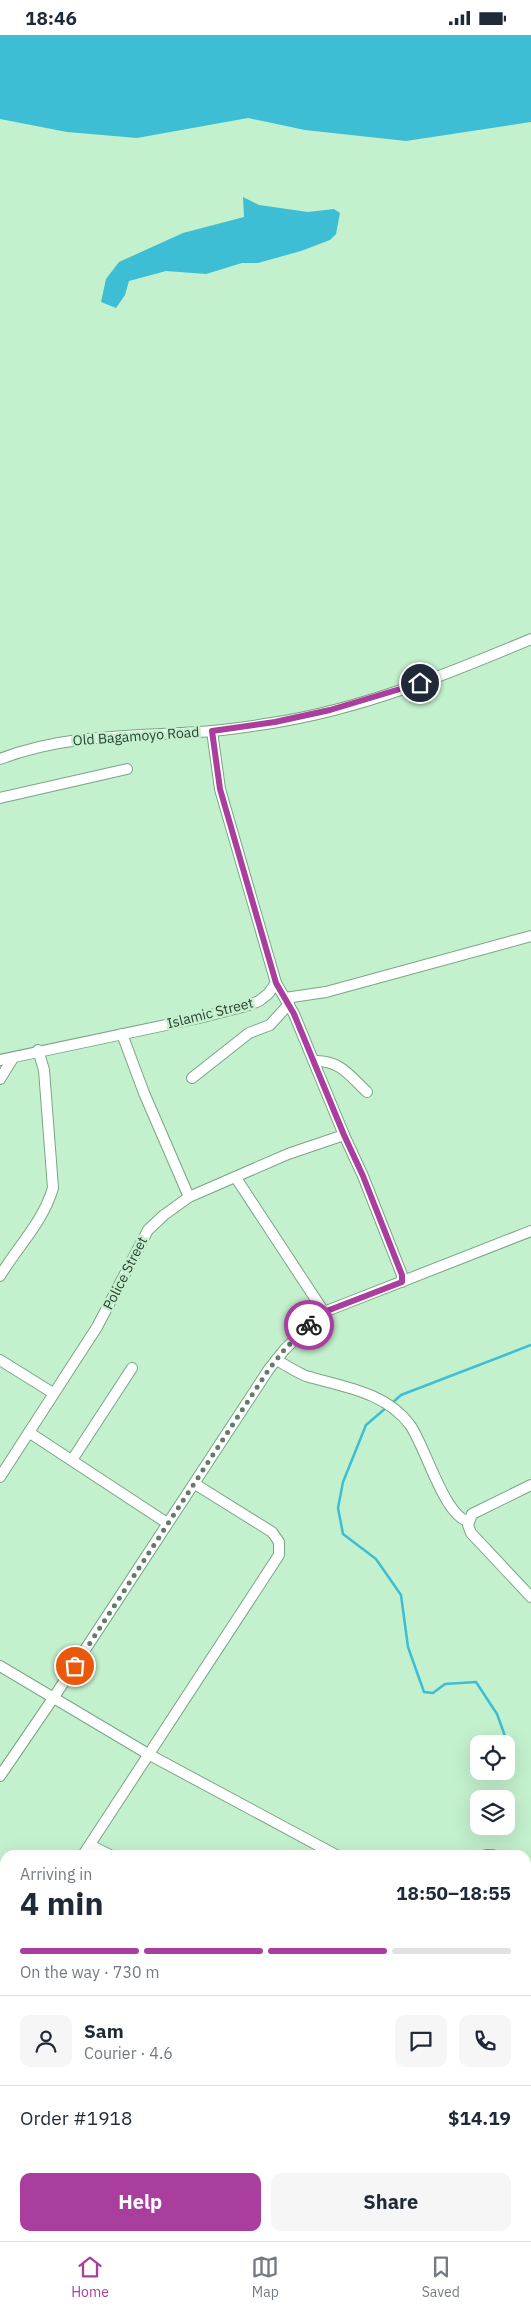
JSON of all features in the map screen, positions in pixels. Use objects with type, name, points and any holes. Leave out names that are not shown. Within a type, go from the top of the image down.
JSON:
[{"type":"street","name":"Old Bagamoyo Road","points":[[0,759],[17,752],[79,738],[212,731],[275,722],[383,695],[457,670],[531,639]]},
{"type":"street","points":[[212,731],[220,789],[276,983],[287,1001],[314,1061],[344,1135],[374,1201],[402,1275],[402,1282]]},
{"type":"street","points":[[0,797],[127,769]]},
{"type":"street","points":[[192,1077],[249,1033],[270,1025],[287,1001],[531,936]]},
{"type":"street","name":"Islamic Street","points":[[0,1060],[246,1005],[259,1001],[268,994],[276,983]]},
{"type":"street","points":[[122,1034],[144,1093],[189,1197]]},
{"type":"street","points":[[0,1276],[40,1218],[53,1188],[44,1070],[38,1050]]},
{"type":"street","points":[[0,1079],[14,1057]]},
{"type":"street","points":[[314,1061],[335,1063],[367,1092]]},
{"type":"street","name":"Police Street","points":[[0,1477],[97,1327],[148,1230],[164,1215],[189,1197],[288,1155],[344,1135]]},
{"type":"street","points":[[236,1177],[324,1312]]},
{"type":"street","points":[[0,1776],[54,1697],[167,1523],[276,1361],[291,1342],[324,1312],[531,1231]]},
{"type":"street","points":[[0,1360],[53,1393]]},
{"type":"street","points":[[276,1361],[305,1375],[334,1382],[386,1402],[401,1414],[416,1434],[440,1488],[458,1514],[468,1521]]},
{"type":"street","points":[[72,1459],[132,1368]]},
{"type":"street","points":[[30,1433],[167,1523]]},
{"type":"street","points":[[86,1850],[238,1618],[280,1550],[279,1542],[272,1532],[195,1484]]},
{"type":"street","points":[[531,1485],[472,1514],[468,1521],[470,1533],[531,1597]]},
{"type":"street","points":[[0,1666],[148,1754],[327,1850]]},
{"type":"street","points":[[90,1845],[100,1850]]},
{"type":"water","points":[[0,35],[531,35],[531,122],[406,141],[305,130],[248,118],[137,138],[67,132],[0,119]]},
{"type":"water","points":[[243,197],[259,205],[308,212],[334,209],[340,213],[336,234],[330,240],[301,251],[258,263],[242,263],[206,274],[166,271],[129,281],[125,295],[116,308],[101,302],[106,279],[119,262],[183,233],[244,217]]},
{"type":"waterway","points":[[391,1404],[401,1395],[531,1345]]},
{"type":"waterway","points":[[387,1407],[366,1425],[343,1482],[338,1508],[343,1534],[376,1559],[401,1595],[408,1647],[424,1692],[433,1693],[445,1684],[476,1682],[497,1714],[505,1735]]},
{"type":"way so far","points":[[75,1666],[269,1369],[285,1349],[309,1325]]},
{"type":"route","points":[[309,1325],[324,1312],[402,1282],[402,1275],[374,1201],[344,1135],[294,1014],[276,983],[220,789],[212,731],[275,722],[330,710],[420,683]]}]
